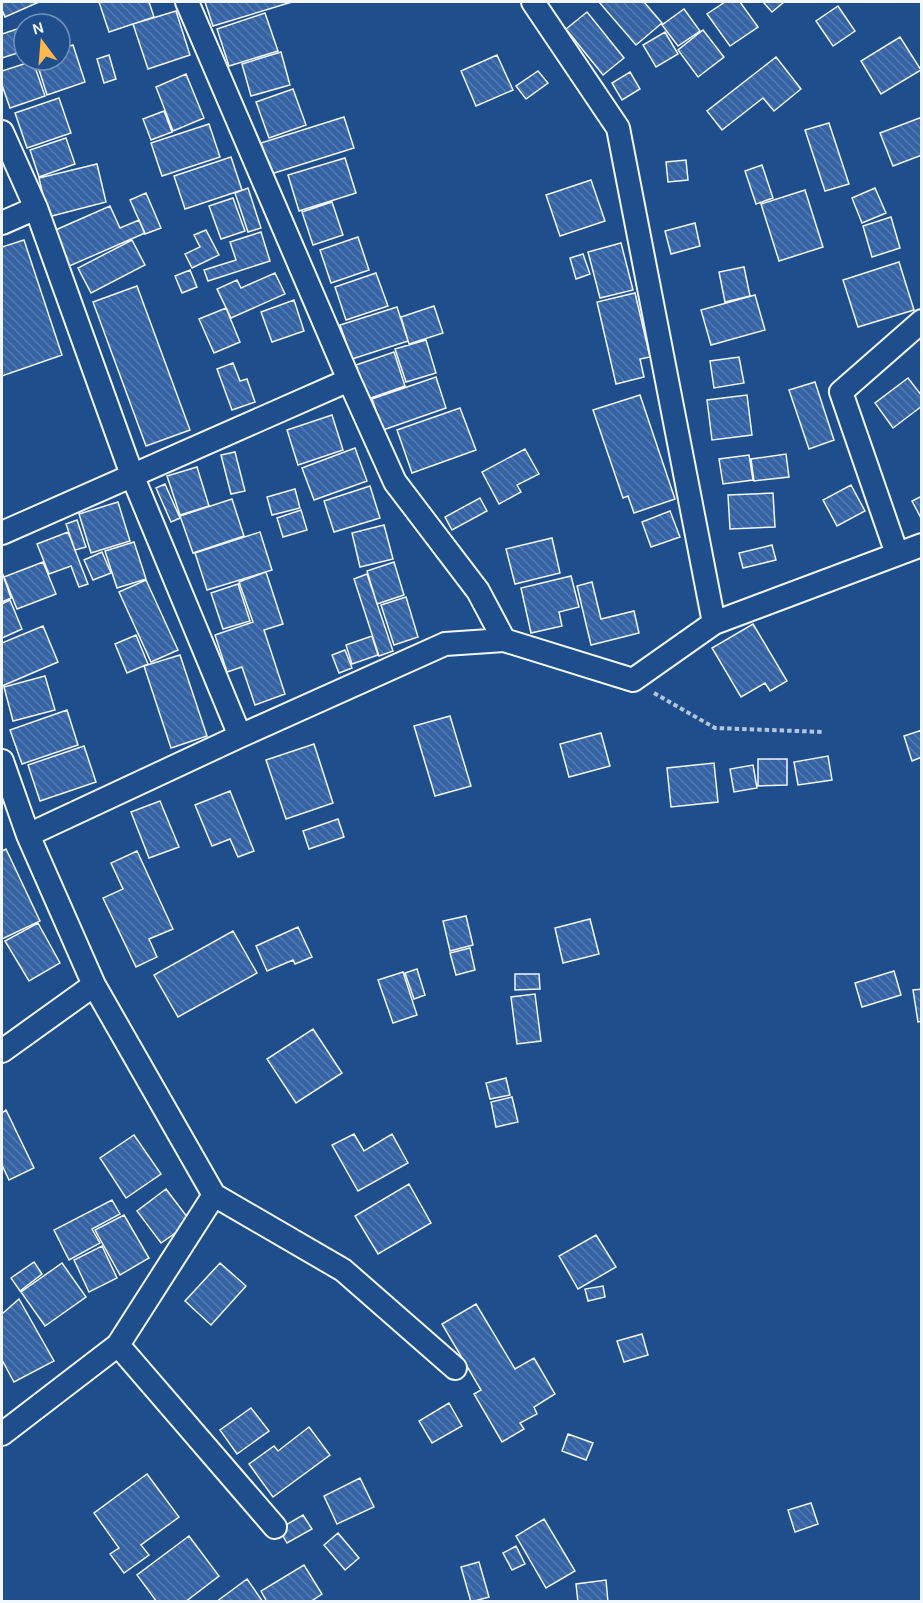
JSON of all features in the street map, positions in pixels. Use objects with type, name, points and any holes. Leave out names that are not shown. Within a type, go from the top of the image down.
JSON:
[{"type":"street","points":[[187,2],[395,482],[478,591],[504,640]]},
{"type":"street","points":[[533,2],[618,128],[714,623]]},
{"type":"street","points":[[2,132],[36,208],[132,475],[240,736]]},
{"type":"street","points":[[2,223],[36,208]]},
{"type":"street","points":[[897,554],[841,392],[921,321]]},
{"type":"street","points":[[2,533],[350,380]]},
{"type":"street","points":[[28,835],[445,644],[504,640],[633,680],[714,623],[921,545]]},
{"type":"street","points":[[2,761],[28,835],[94,985],[214,1195],[343,1270],[456,1368]]},
{"type":"street","points":[[2,1051],[94,985]]},
{"type":"street","points":[[2,1434],[118,1345],[214,1195]]},
{"type":"street","points":[[118,1345],[275,1527]]},
{"type":"path","points":[[633,680],[715,728],[824,732]]},
{"type":"building","points":[[2,2],[39,2],[5,17]]},
{"type":"building","points":[[99,2],[149,2],[154,17],[109,32]]},
{"type":"building","points":[[205,2],[292,2],[213,26]]},
{"type":"building","points":[[599,2],[644,2],[662,23],[636,45]]},
{"type":"building","points":[[725,2],[740,2],[758,27],[730,46],[707,14]]},
{"type":"building","points":[[763,2],[784,2],[772,12]]},
{"type":"building","points":[[838,6],[855,31],[833,46],[816,21]]},
{"type":"building","points":[[684,9],[700,31],[678,46],[662,25]]},
{"type":"building","points":[[176,11],[190,55],[148,69],[133,24]]},
{"type":"building","points":[[587,12],[624,58],[603,75],[566,29]]},
{"type":"building","points":[[265,13],[278,51],[229,66],[217,29]]},
{"type":"building","points":[[703,30],[724,57],[698,77],[678,50]]},
{"type":"building","points":[[12,31],[12,55],[2,58],[2,34]]},
{"type":"building","points":[[665,32],[678,54],[656,67],[643,45]]},
{"type":"building","points":[[900,37],[921,70],[881,94],[861,61]]},
{"type":"building","points":[[72,45],[85,82],[47,95],[40,72],[72,72]]},
{"type":"building","points":[[281,52],[290,85],[251,96],[242,64]]},
{"type":"building","points":[[109,55],[116,79],[104,83],[97,59]]},
{"type":"building","points":[[497,55],[513,90],[476,106],[461,71]]},
{"type":"building","points":[[776,57],[801,89],[774,111],[763,98],[722,130],[707,111]]},
{"type":"building","points":[[12,68],[12,72],[37,72],[45,96],[10,108],[2,85],[2,71]]},
{"type":"building","points":[[538,71],[548,83],[526,99],[516,86]]},
{"type":"building","points":[[630,72],[640,89],[622,100],[612,83]]},
{"type":"building","points":[[186,74],[204,118],[173,131],[156,87]]},
{"type":"building","points":[[293,89],[306,125],[269,138],[256,102]]},
{"type":"building","points":[[59,98],[71,133],[27,148],[15,113]]},
{"type":"building","points":[[164,111],[172,132],[151,140],[143,119]]},
{"type":"building","points":[[344,117],[354,148],[271,174],[261,143]]},
{"type":"building","points":[[922,117],[922,155],[893,166],[880,133]]},
{"type":"building","points":[[829,123],[849,184],[825,191],[805,130]]},
{"type":"building","points":[[209,124],[220,157],[162,176],[151,143]]},
{"type":"building","points":[[66,138],[75,164],[39,177],[30,150]]},
{"type":"building","points":[[231,157],[242,190],[185,209],[174,176]]},
{"type":"building","points":[[345,158],[356,193],[299,211],[288,175]]},
{"type":"building","points":[[686,160],[688,180],[668,182],[666,162]]},
{"type":"building","points":[[97,164],[106,202],[48,217],[39,178]]},
{"type":"building","points":[[762,165],[773,198],[756,204],[745,171]]},
{"type":"building","points":[[591,180],[605,221],[560,236],[546,195]]},
{"type":"building","points":[[248,188],[261,228],[248,232],[235,193]]},
{"type":"building","points":[[875,188],[886,213],[862,223],[852,198]]},
{"type":"building","points":[[805,190],[823,247],[779,261],[761,204]]},
{"type":"building","points":[[146,193],[161,228],[145,234],[130,200]]},
{"type":"building","points":[[233,198],[245,231],[221,239],[209,206]]},
{"type":"building","points":[[332,202],[343,235],[313,245],[302,212]]},
{"type":"building","points":[[110,206],[120,228],[139,220],[145,233],[67,267],[51,232]]},
{"type":"building","points":[[891,217],[900,248],[872,257],[863,226]]},
{"type":"building","points":[[695,223],[700,246],[671,254],[665,231]]},
{"type":"building","points":[[206,230],[219,255],[192,268],[185,254],[200,247],[194,235]]},
{"type":"building","points":[[261,232],[270,261],[208,281],[204,270],[236,260],[230,242]]},
{"type":"building","points":[[358,237],[369,270],[331,283],[320,250]]},
{"type":"building","points":[[24,240],[62,355],[2,376],[2,247]]},
{"type":"building","points":[[132,240],[145,265],[91,293],[78,268]]},
{"type":"building","points":[[621,243],[633,290],[600,298],[588,252]]},
{"type":"building","points":[[583,254],[590,274],[576,279],[570,258]]},
{"type":"building","points":[[899,262],[914,310],[858,327],[843,280]]},
{"type":"building","points":[[744,267],[750,296],[725,302],[719,272]]},
{"type":"building","points":[[190,270],[197,287],[182,293],[175,276]]},
{"type":"building","points":[[275,273],[285,294],[231,318],[217,289],[237,280],[241,288]]},
{"type":"building","points":[[376,273],[388,306],[346,320],[335,287]]},
{"type":"building","points":[[137,286],[190,430],[146,446],[93,302]]},
{"type":"building","points":[[635,293],[650,357],[640,359],[644,377],[616,384],[597,302]]},
{"type":"building","points":[[755,295],[765,330],[711,345],[701,310]]},
{"type":"building","points":[[294,300],[304,331],[272,342],[261,312]]},
{"type":"building","points":[[434,306],[443,333],[409,344],[401,317]]},
{"type":"building","points":[[397,307],[408,341],[352,359],[340,325]]},
{"type":"building","points":[[226,308],[240,342],[214,353],[199,319]]},
{"type":"building","points":[[426,340],[436,373],[406,382],[395,349]]},
{"type":"building","points":[[394,352],[405,386],[368,399],[356,365]]},
{"type":"building","points":[[739,357],[744,383],[714,388],[710,361]]},
{"type":"building","points":[[233,363],[240,381],[247,379],[255,402],[232,410],[217,369]]},
{"type":"building","points":[[436,377],[446,408],[383,430],[372,399]]},
{"type":"building","points":[[908,378],[922,396],[922,406],[893,428],[875,403]]},
{"type":"building","points":[[815,382],[834,440],[809,449],[789,390]]},
{"type":"building","points":[[640,395],[675,499],[634,513],[628,496],[623,498],[593,410]]},
{"type":"building","points":[[747,395],[752,435],[712,440],[707,400]]},
{"type":"building","points":[[460,408],[476,450],[412,473],[397,430]]},
{"type":"building","points":[[332,415],[343,450],[298,465],[287,430]]},
{"type":"building","points":[[355,448],[367,481],[314,500],[302,468]]},
{"type":"building","points":[[525,449],[539,474],[517,485],[521,492],[499,504],[482,472]]},
{"type":"building","points":[[235,452],[245,491],[231,494],[221,455]]},
{"type":"building","points":[[786,454],[789,477],[754,481],[751,459]]},
{"type":"building","points":[[749,455],[753,480],[723,484],[719,459]]},
{"type":"building","points":[[197,467],[209,506],[180,515],[167,476]]},
{"type":"building","points":[[165,484],[180,518],[171,522],[156,488]]},
{"type":"building","points":[[851,485],[865,511],[837,526],[823,500]]},
{"type":"building","points":[[370,486],[380,518],[334,532],[324,501]]},
{"type":"building","points":[[295,489],[300,508],[272,515],[267,497]]},
{"type":"building","points":[[773,493],[775,527],[730,529],[728,495]]},
{"type":"building","points":[[922,496],[922,520],[912,501]]},
{"type":"building","points":[[480,498],[487,511],[452,530],[445,517]]},
{"type":"building","points":[[232,499],[244,536],[193,553],[180,516]]},
{"type":"building","points":[[118,502],[130,541],[91,553],[79,514]]},
{"type":"building","points":[[301,510],[307,530],[283,537],[277,518]]},
{"type":"building","points":[[670,511],[680,537],[651,547],[642,522]]},
{"type":"building","points":[[77,520],[86,547],[75,550],[66,524]]},
{"type":"building","points":[[384,525],[393,559],[360,567],[352,533]]},
{"type":"building","points":[[68,532],[88,584],[79,587],[71,566],[49,574],[37,544]]},
{"type":"building","points":[[260,532],[272,570],[207,590],[195,553]]},
{"type":"building","points":[[552,538],[560,573],[515,584],[506,549]]},
{"type":"building","points":[[134,542],[146,579],[117,588],[105,551]]},
{"type":"building","points":[[772,545],[776,560],[743,568],[739,553]]},
{"type":"building","points":[[102,552],[111,573],[93,580],[84,560]]},
{"type":"building","points":[[43,562],[56,594],[17,609],[4,577]]},
{"type":"building","points":[[394,562],[404,595],[377,604],[367,571]]},
{"type":"building","points":[[2,572],[11,598],[2,602]]},
{"type":"building","points":[[266,572],[283,624],[264,630],[285,694],[255,705],[242,667],[227,672],[215,635],[253,622],[239,582]]},
{"type":"building","points":[[367,574],[393,651],[379,656],[354,579]]},
{"type":"building","points":[[571,576],[579,607],[559,612],[562,626],[531,633],[521,588]]},
{"type":"building","points":[[146,580],[178,650],[151,662],[119,592]]},
{"type":"building","points":[[592,582],[601,619],[634,611],[639,633],[591,645],[577,586]]},
{"type":"building","points":[[238,584],[250,621],[223,629],[211,593]]},
{"type":"building","points":[[406,597],[418,637],[394,645],[381,605]]},
{"type":"building","points":[[10,600],[22,629],[2,638],[2,604]]},
{"type":"building","points":[[753,624],[787,681],[770,691],[765,683],[741,697],[712,648]]},
{"type":"building","points":[[43,626],[58,662],[2,686],[2,643]]},
{"type":"building","points":[[136,635],[148,664],[127,673],[115,644]]},
{"type":"building","points":[[372,636],[378,655],[352,664],[346,645]]},
{"type":"building","points":[[345,650],[352,668],[339,673],[332,655]]},
{"type":"building","points":[[180,655],[207,736],[171,748],[144,666]]},
{"type":"building","points":[[45,676],[55,710],[13,721],[4,687]]},
{"type":"building","points":[[67,710],[78,745],[22,764],[10,730]]},
{"type":"building","points":[[450,716],[471,786],[435,796],[414,726]]},
{"type":"building","points":[[922,730],[922,757],[912,761],[904,736]]},
{"type":"building","points":[[601,733],[610,766],[569,777],[560,744]]},
{"type":"building","points":[[314,744],[333,803],[286,819],[266,760]]},
{"type":"building","points":[[84,746],[96,782],[40,801],[28,765]]},
{"type":"building","points":[[828,756],[832,780],[798,785],[794,762]]},
{"type":"building","points":[[758,759],[787,759],[787,785],[758,786]]},
{"type":"building","points":[[714,763],[718,802],[671,807],[667,768]]},
{"type":"building","points":[[753,765],[757,788],[734,792],[730,769]]},
{"type":"building","points":[[230,791],[254,851],[238,857],[230,839],[212,846],[195,805]]},
{"type":"building","points":[[160,801],[179,847],[149,858],[131,812]]},
{"type":"building","points":[[338,819],[344,837],[309,849],[303,831]]},
{"type":"building","points":[[6,849],[40,921],[2,939],[2,851]]},
{"type":"building","points":[[137,851],[173,929],[149,939],[157,957],[136,967],[103,898],[123,889],[111,863]]},
{"type":"building","points":[[466,916],[473,945],[450,951],[443,921]]},
{"type":"building","points":[[590,919],[599,954],[563,963],[555,928]]},
{"type":"building","points":[[38,923],[60,963],[29,981],[5,941]]},
{"type":"building","points":[[298,927],[312,957],[295,964],[293,960],[267,971],[256,946]]},
{"type":"building","points":[[233,931],[257,973],[178,1017],[154,975]]},
{"type":"building","points":[[470,948],[475,970],[456,975],[450,953]]},
{"type":"building","points":[[417,969],[425,995],[414,999],[405,973]]},
{"type":"building","points":[[894,971],[901,995],[862,1007],[855,983]]},
{"type":"building","points":[[403,972],[417,1015],[393,1023],[378,980]]},
{"type":"building","points":[[515,974],[539,974],[540,989],[515,990]]},
{"type":"building","points":[[922,989],[922,1021],[918,1022],[913,990]]},
{"type":"building","points":[[535,994],[541,1041],[517,1044],[511,997]]},
{"type":"building","points":[[313,1029],[342,1073],[296,1103],[267,1059]]},
{"type":"building","points":[[506,1078],[510,1095],[490,1099],[486,1083]]},
{"type":"building","points":[[512,1097],[518,1122],[496,1127],[491,1102]]},
{"type":"building","points":[[6,1110],[34,1168],[9,1180],[2,1165],[2,1113]]},
{"type":"building","points":[[354,1134],[364,1151],[392,1134],[408,1163],[358,1191],[332,1145]]},
{"type":"building","points":[[134,1135],[161,1174],[126,1198],[100,1158]]},
{"type":"building","points":[[409,1184],[431,1223],[378,1254],[355,1216]]},
{"type":"building","points":[[166,1189],[191,1222],[161,1243],[137,1211]]},
{"type":"building","points":[[112,1200],[120,1214],[92,1229],[100,1243],[69,1260],[54,1230]]},
{"type":"building","points":[[124,1215],[149,1258],[120,1275],[95,1230]]},
{"type":"building","points":[[596,1235],[616,1267],[578,1289],[559,1256]]},
{"type":"building","points":[[102,1246],[117,1278],[89,1292],[74,1260]]},
{"type":"building","points":[[34,1262],[42,1274],[20,1291],[11,1278]]},
{"type":"building","points":[[62,1263],[86,1297],[45,1326],[21,1292]]},
{"type":"building","points":[[220,1263],[246,1286],[211,1325],[185,1301]]},
{"type":"building","points":[[603,1286],[605,1297],[588,1301],[585,1289]]},
{"type":"building","points":[[19,1299],[54,1361],[14,1382],[2,1360],[2,1314]]},
{"type":"building","points":[[476,1304],[515,1369],[534,1358],[555,1394],[534,1407],[537,1414],[520,1423],[524,1429],[502,1442],[474,1394],[481,1390],[442,1324]]},
{"type":"building","points":[[642,1334],[648,1355],[624,1362],[617,1341]]},
{"type":"building","points":[[449,1403],[462,1426],[432,1443],[419,1421]]},
{"type":"building","points":[[251,1408],[269,1431],[237,1454],[220,1430]]},
{"type":"building","points":[[309,1427],[330,1455],[273,1497],[249,1464],[274,1446],[278,1451]]},
{"type":"building","points":[[568,1434],[593,1443],[586,1460],[562,1451]]},
{"type":"building","points":[[147,1474],[179,1517],[141,1545],[149,1555],[124,1573],[110,1554],[119,1548],[94,1513]]},
{"type":"building","points":[[360,1478],[374,1507],[337,1524],[324,1496]]},
{"type":"building","points":[[811,1503],[818,1524],[795,1532],[788,1510]]},
{"type":"building","points":[[303,1515],[312,1529],[287,1543],[279,1529]]},
{"type":"building","points":[[544,1519],[575,1571],[546,1588],[516,1536]]},
{"type":"building","points":[[338,1533],[359,1558],[345,1570],[324,1545]]},
{"type":"building","points":[[189,1536],[219,1576],[185,1602],[157,1602],[137,1575]]},
{"type":"building","points":[[516,1546],[525,1564],[512,1570],[503,1553]]},
{"type":"building","points":[[479,1562],[489,1597],[471,1602],[461,1567]]},
{"type":"building","points":[[304,1565],[322,1594],[310,1602],[267,1602],[261,1591]]},
{"type":"building","points":[[247,1579],[263,1602],[216,1602]]},
{"type":"building","points":[[606,1580],[608,1602],[578,1602],[576,1584]]}]
